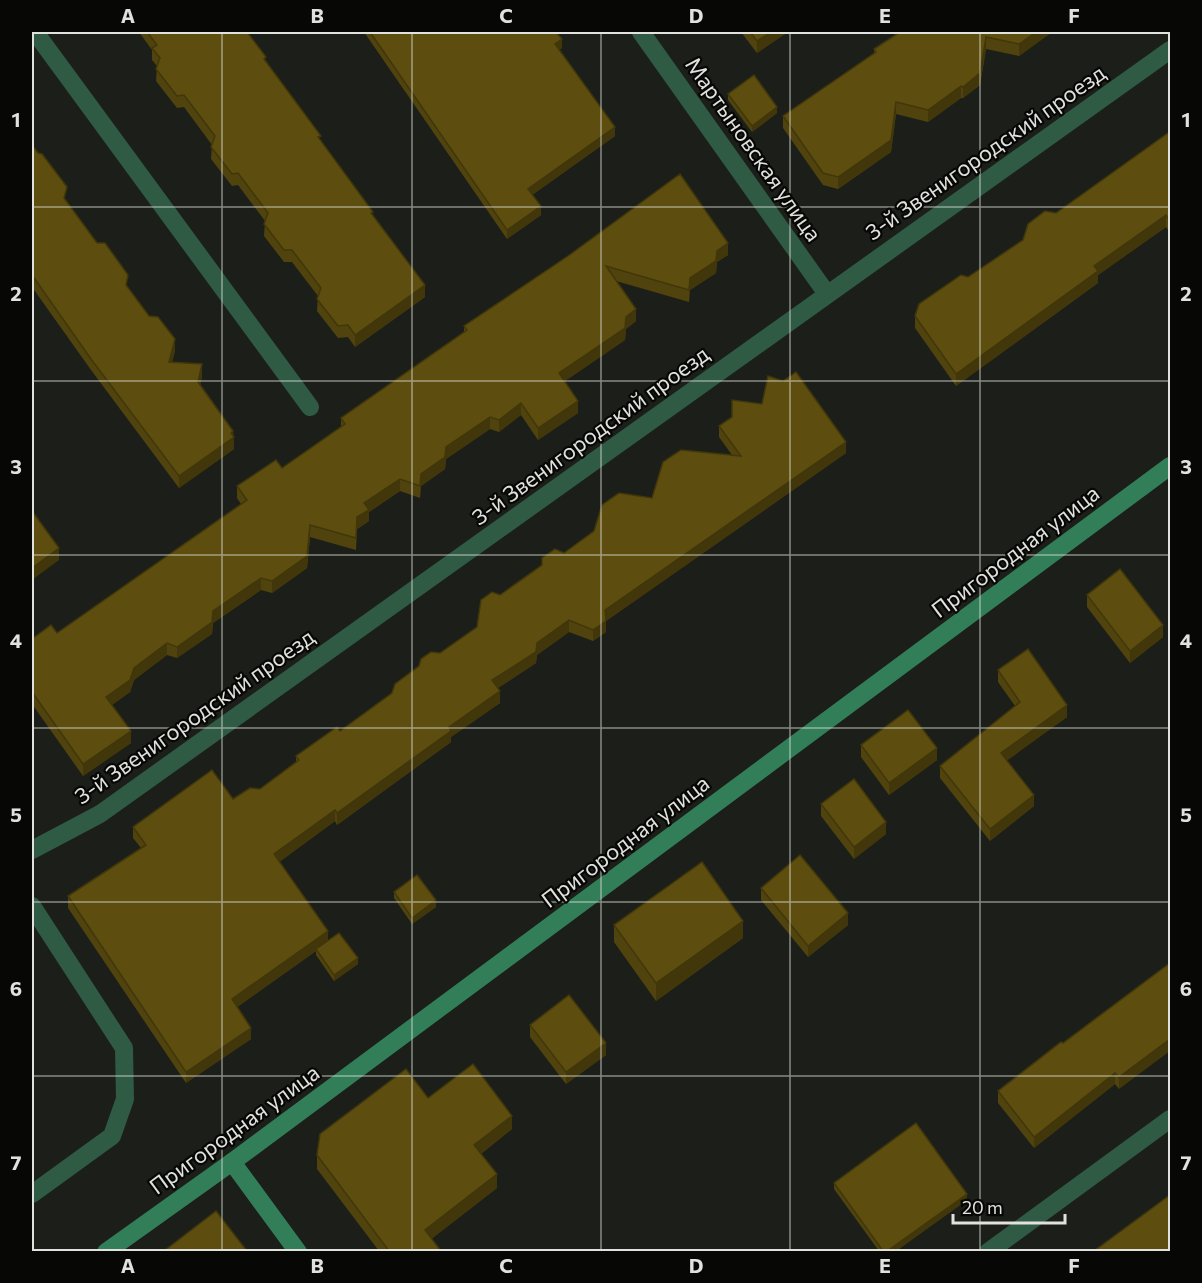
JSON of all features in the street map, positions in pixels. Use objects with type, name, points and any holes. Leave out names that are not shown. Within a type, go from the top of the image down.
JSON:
[{"type":"street","points":[[35,32],[310,407]]},
{"type":"street","name":"Мартыновская улица","points":[[642,32],[827,294]]},
{"type":"street","name":"3-й Звенигородский проезд","points":[[32,850],[100,814],[1170,50]]},
{"type":"street","name":"Пригородная улица","points":[[106,1251],[232,1162],[1170,466]]},
{"type":"street","points":[[32,906],[124,1048],[125,1099],[112,1136],[32,1194]]},
{"type":"street","points":[[988,1251],[1170,1119]]},
{"type":"street","points":[[232,1162],[298,1251]]},
{"type":"building","points":[[147,32],[247,32],[266,57],[264,59],[321,136],[318,137],[373,212],[371,213],[425,285],[355,335],[348,325],[338,326],[317,299],[321,288],[292,250],[284,250],[264,224],[268,213],[238,173],[232,174],[211,147],[215,136],[184,95],[177,96],[156,69],[160,58],[152,48],[157,45]]},
{"type":"building","points":[[370,32],[556,32],[562,39],[555,44],[615,127],[528,189],[541,206],[507,230]]},
{"type":"building","points":[[750,32],[771,32],[757,41]]},
{"type":"building","points":[[900,32],[1036,32],[1019,44],[986,37],[980,73],[928,110],[896,102],[891,140],[838,177],[823,173],[783,116],[876,52],[874,49]]},
{"type":"building","points":[[754,75],[777,107],[752,126],[728,94]]},
{"type":"building","points":[[1168,133],[1170,136],[1170,221],[1166,215],[1094,266],[1098,271],[956,374],[915,316],[919,304],[961,275],[968,277],[1023,240],[1028,224],[1045,211],[1056,213]]},
{"type":"building","points":[[32,145],[38,153],[42,154],[67,187],[64,198],[97,243],[105,243],[128,275],[126,285],[149,316],[158,317],[175,339],[169,362],[202,364],[198,382],[233,431],[231,433],[234,437],[179,476],[91,359],[32,275]]},
{"type":"building","points":[[680,174],[728,243],[717,251],[716,261],[690,278],[689,290],[606,266],[636,309],[626,317],[625,328],[559,373],[578,401],[538,428],[521,403],[499,420],[490,417],[446,447],[445,457],[421,474],[420,486],[400,479],[364,503],[369,510],[357,517],[356,538],[310,525],[307,556],[272,581],[261,578],[213,611],[212,622],[177,647],[167,643],[134,668],[130,680],[106,697],[131,731],[83,764],[32,692],[32,639],[51,625],[57,633],[247,500],[237,486],[276,460],[282,468],[345,424],[341,418],[467,330],[464,326],[568,256]]},
{"type":"building","points":[[796,372],[846,442],[605,610],[606,621],[593,630],[569,620],[537,643],[536,652],[492,680],[500,691],[449,727],[451,731],[337,813],[335,810],[274,854],[328,931],[232,999],[251,1028],[186,1072],[68,896],[146,845],[133,827],[212,770],[233,799],[250,788],[260,789],[299,760],[296,756],[337,727],[340,731],[392,693],[395,684],[419,666],[421,659],[431,652],[440,653],[477,627],[481,600],[492,592],[500,595],[542,565],[542,558],[555,549],[564,553],[594,531],[602,505],[619,493],[652,498],[663,462],[681,450],[741,456],[719,426],[732,417],[732,400],[762,404],[768,376],[783,381]]},
{"type":"building","points":[[32,511],[59,548],[32,568]]},
{"type":"building","points":[[1120,569],[1163,625],[1130,651],[1087,595]]},
{"type":"building","points":[[1028,649],[1067,705],[1001,753],[1034,795],[990,829],[940,766],[1020,702],[998,670]]},
{"type":"building","points":[[908,710],[937,748],[889,783],[861,745]]},
{"type":"building","points":[[854,779],[886,822],[854,847],[821,804]]},
{"type":"building","points":[[800,855],[848,913],[808,946],[761,888]]},
{"type":"building","points":[[702,862],[743,921],[656,983],[614,925]]},
{"type":"building","points":[[417,875],[436,900],[412,918],[394,892]]},
{"type":"building","points":[[339,933],[358,958],[334,975],[316,949]]},
{"type":"building","points":[[1170,963],[1170,1039],[1119,1077],[1115,1073],[1034,1137],[998,1091]]},
{"type":"building","points":[[569,995],[606,1043],[566,1072],[530,1025]]},
{"type":"building","points":[[473,1064],[512,1116],[474,1145],[497,1174],[425,1230],[441,1251],[389,1251],[317,1155],[320,1134],[406,1069],[428,1098]]},
{"type":"building","points":[[916,1123],[967,1194],[887,1251],[883,1251],[834,1183]]},
{"type":"building","points":[[1170,1195],[1170,1251],[1094,1251]]},
{"type":"building","points":[[216,1211],[247,1251],[164,1251]]}]
